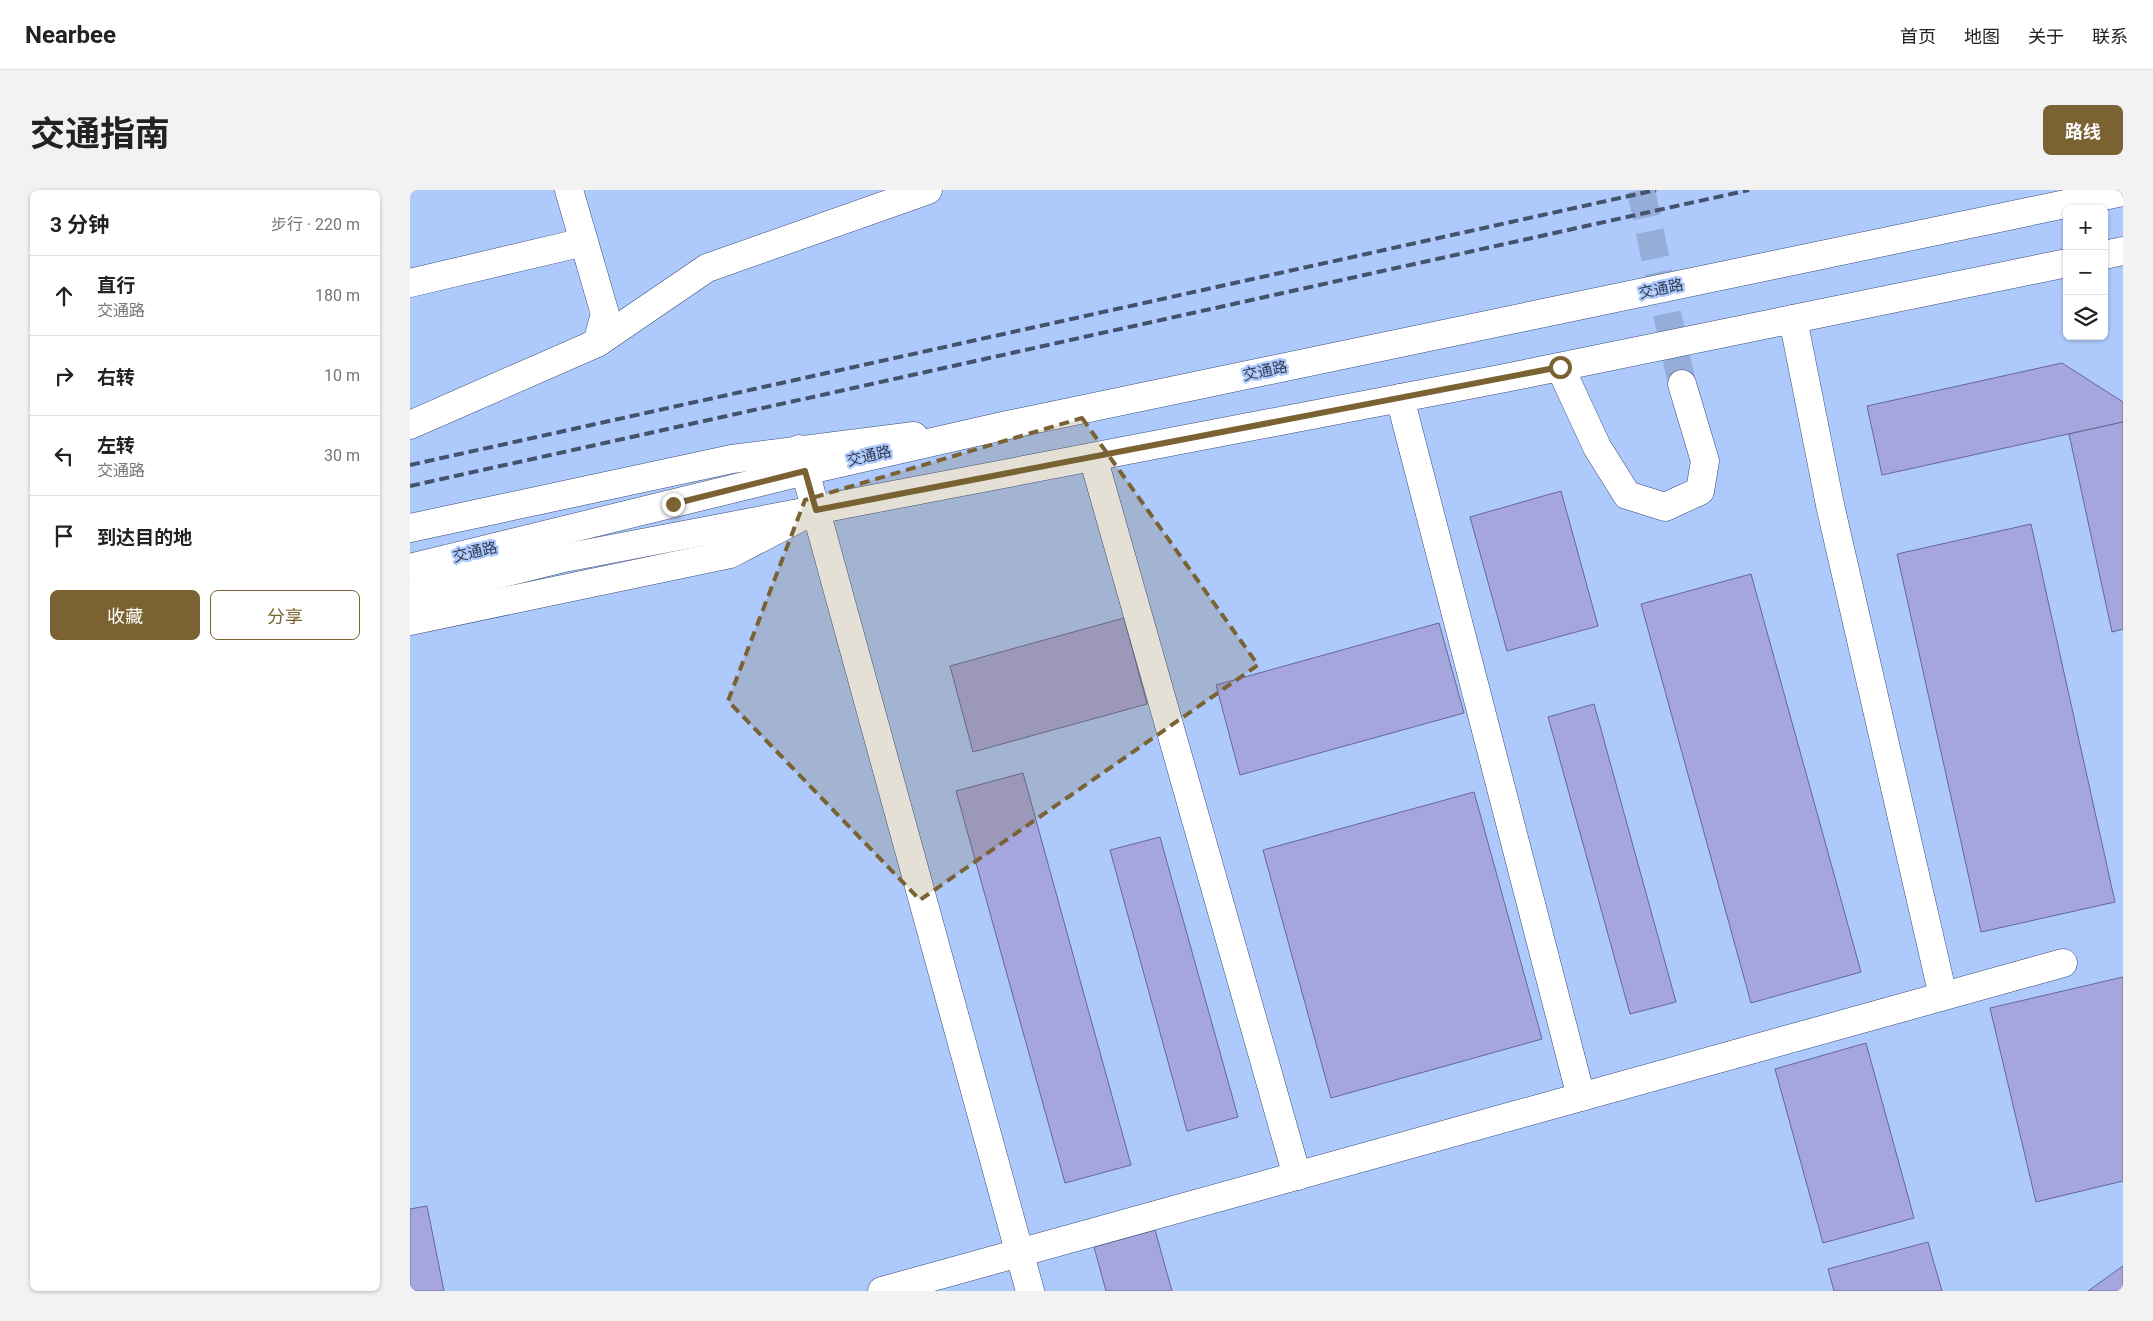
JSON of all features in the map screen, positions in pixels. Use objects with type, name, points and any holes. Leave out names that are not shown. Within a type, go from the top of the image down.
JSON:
[{"type":"main road","points":[[569,190],[605,314],[597,343]]},
{"type":"main road","points":[[410,425],[597,343],[707,268],[928,190]]},
{"type":"main road","name":"交通路","points":[[410,568],[802,460],[1003,426],[2123,192]]},
{"type":"main road","points":[[410,283],[584,242]]},
{"type":"main road","points":[[2108,254],[2123,251]]},
{"type":"main road","name":"交通路","points":[[410,596],[564,558],[1560,367],[2063,264]]},
{"type":"main road","points":[[1793,319],[1832,515],[1943,996]]},
{"type":"main road","points":[[1560,367],[1597,447],[1627,495],[1665,507],[1700,491],[1705,461],[1682,384]]},
{"type":"main road","points":[[1400,398],[1581,1097]]},
{"type":"main road","points":[[1093,457],[1297,1176]]},
{"type":"main road","points":[[410,528],[732,459],[802,460],[1030,1291]]},
{"type":"main road","points":[[410,621],[730,554],[816,510]]},
{"type":"main road","points":[[882,1291],[2063,963]]},
{"type":"highlighted area","points":[[1082,418],[1258,665],[920,900],[728,701],[805,500]]},
{"type":"building","points":[[2062,363],[2123,402],[2123,422],[1882,475],[1867,406]]},
{"type":"building","points":[[2123,422],[2123,629],[2112,632],[2069,434]]},
{"type":"building","points":[[1561,491],[1598,626],[1507,651],[1470,517]]},
{"type":"building","points":[[2031,524],[2115,902],[1981,932],[1897,554]]},
{"type":"building","points":[[1751,574],[1861,972],[1751,1003],[1641,604]]},
{"type":"building","points":[[1124,618],[1147,704],[973,752],[950,666]]},
{"type":"building","points":[[1439,623],[1464,713],[1240,775],[1216,685]]},
{"type":"building","points":[[1594,704],[1676,1002],[1630,1014],[1548,717]]},
{"type":"building","points":[[1023,773],[1131,1165],[1065,1183],[956,791]]},
{"type":"building","points":[[1474,792],[1542,1039],[1331,1098],[1263,850]]},
{"type":"building","points":[[1160,837],[1238,1117],[1187,1131],[1110,850]]},
{"type":"building","points":[[2123,977],[2123,1181],[2036,1202],[1990,1008]]},
{"type":"building","points":[[1866,1043],[1914,1218],[1823,1243],[1775,1069]]},
{"type":"building","points":[[427,1206],[444,1291],[410,1291],[410,1209]]},
{"type":"building","points":[[1155,1230],[1172,1291],[1106,1291],[1094,1247]]},
{"type":"building","points":[[1928,1242],[1942,1291],[1834,1291],[1828,1269]]},
{"type":"building","points":[[2123,1266],[2123,1291],[2088,1291]]},
{"type":"tunnel","points":[[1641,190],[1682,384]]},
{"type":"railway","points":[[410,465],[1656,190]]},
{"type":"railway","points":[[410,486],[1749,190]]},
{"type":"route","points":[[673,504],[805,471],[816,510],[1560,367]]}]
